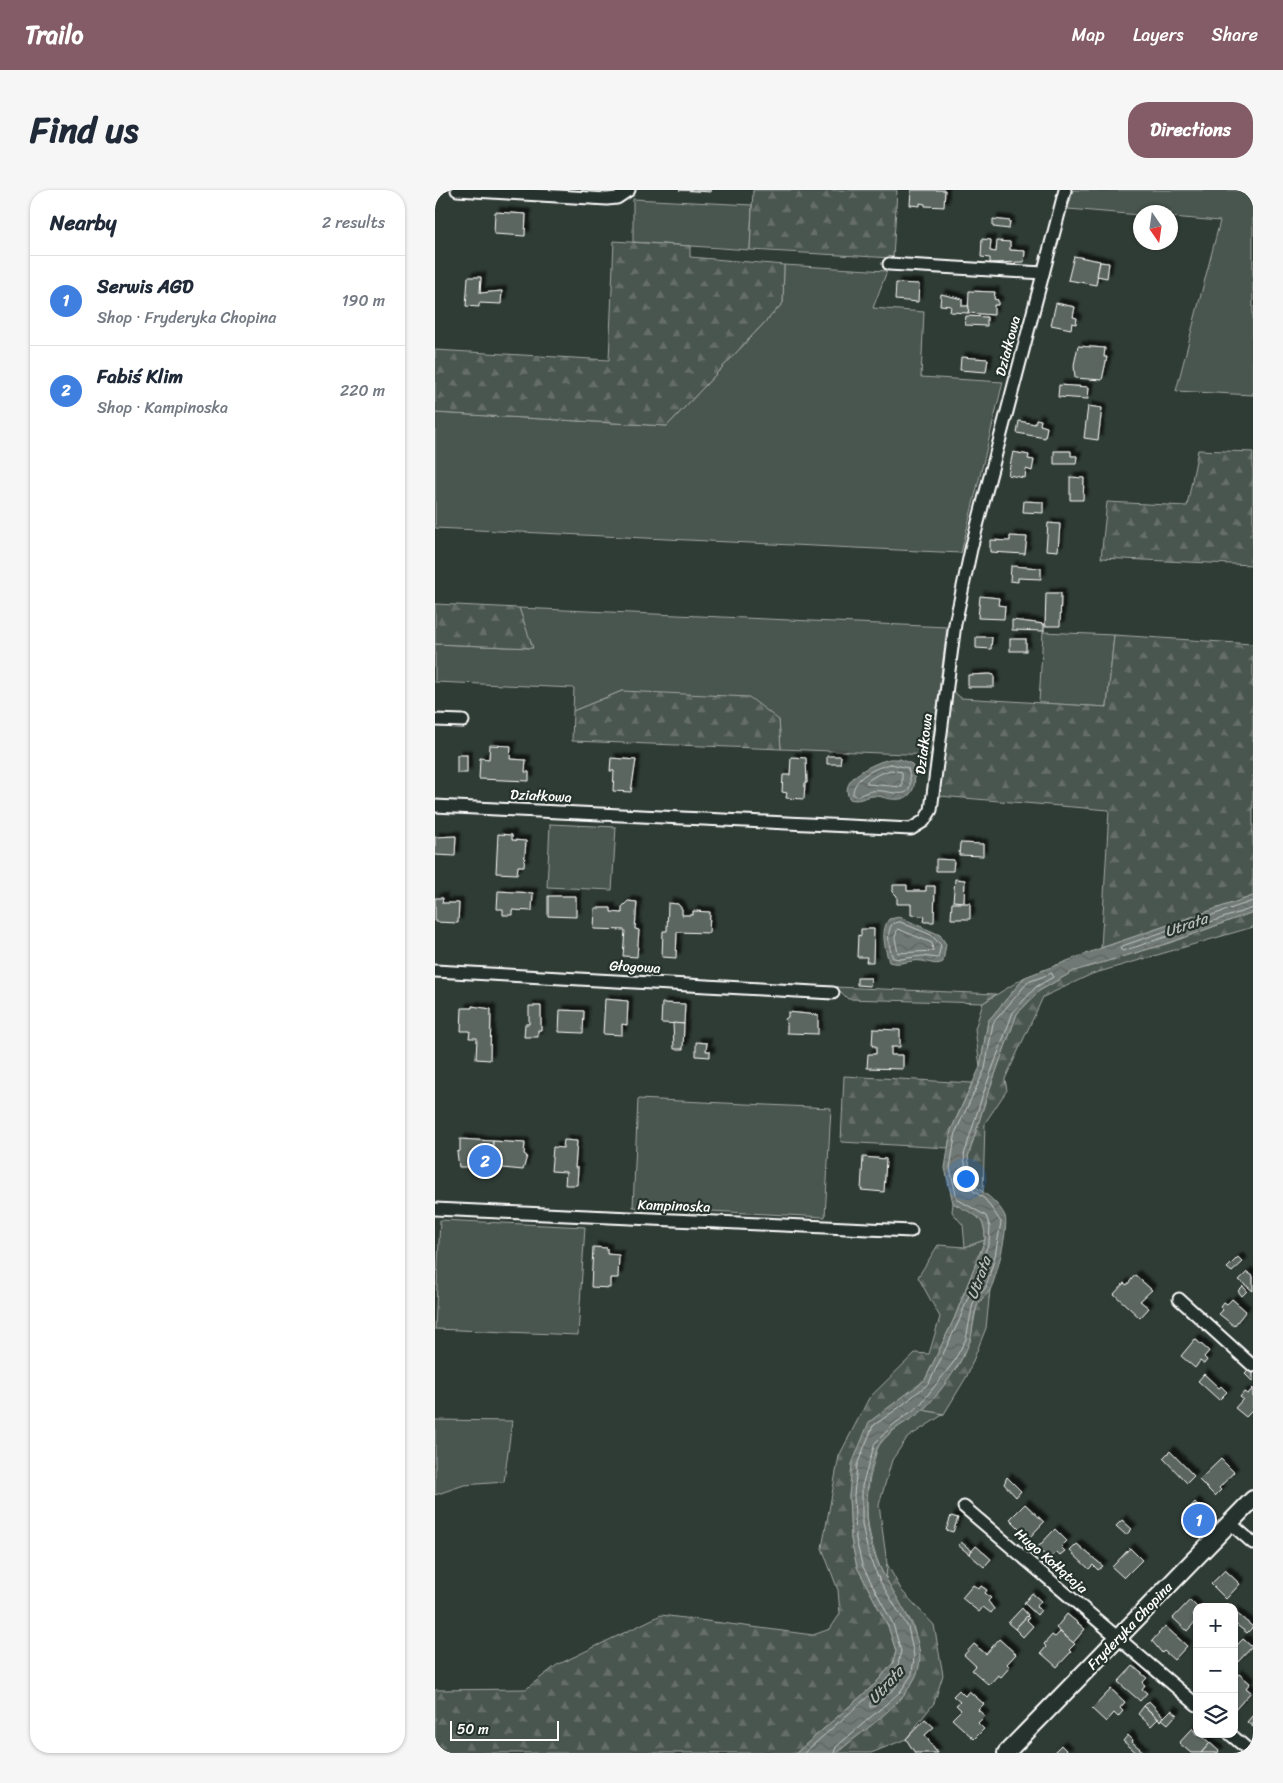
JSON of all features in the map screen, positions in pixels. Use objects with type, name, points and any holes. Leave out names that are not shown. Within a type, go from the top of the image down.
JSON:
[{"type":"main road","name":"Fryderyka Chopina","points":[[1007,1753],[1229,1522],[1253,1500]]},
{"type":"street","points":[[457,190],[607,199],[617,198],[629,190]]},
{"type":"street","name":"Działkowa","points":[[435,806],[911,829],[924,821],[931,810],[955,624],[971,549],[1065,190]]},
{"type":"street","points":[[889,264],[1043,273]]},
{"type":"street","points":[[435,720],[463,721]]},
{"type":"street","name":"Głogowa","points":[[435,971],[833,993]]},
{"type":"street","name":"Kampinoska","points":[[435,1209],[911,1231]]},
{"type":"street","points":[[1179,1299],[1253,1366]]},
{"type":"street","name":"Hugo Kołłątaja","points":[[964,1506],[1193,1702]]},
{"type":"street","points":[[1229,1522],[1253,1543]]},
{"type":"street","points":[[1235,1738],[1252,1753]]},
{"type":"green space","points":[[753,190],[897,190],[893,258],[750,250]]},
{"type":"green space","points":[[1073,190],[1253,190],[1253,395],[1176,391],[1220,221],[1178,218],[1178,205],[1133,205],[1133,214],[1068,209]]},
{"type":"green space","points":[[633,199],[752,205],[750,250],[633,242]]},
{"type":"green space","points":[[614,241],[690,246],[690,257],[784,265],[783,303],[667,426],[435,413],[435,350],[609,360]]},
{"type":"green space","points":[[784,265],[887,271],[873,308],[924,312],[921,377],[1003,382],[961,553],[435,528],[435,413],[667,426],[783,303]]},
{"type":"green space","points":[[1198,450],[1253,452],[1253,565],[1101,558],[1107,502],[1187,506]]},
{"type":"green space","points":[[435,604],[519,608],[533,648],[435,644]]},
{"type":"green space","points":[[519,608],[947,627],[931,755],[781,749],[779,720],[622,691],[573,711],[574,688],[435,682],[435,644],[532,648]]},
{"type":"green space","points":[[1043,632],[1114,635],[1107,707],[1039,703]]},
{"type":"green space","points":[[1114,635],[1253,644],[1253,896],[1101,948],[1109,810],[939,796],[953,691],[961,698],[1107,707]]},
{"type":"green space","points":[[622,691],[749,697],[779,720],[781,749],[572,741],[573,711]]},
{"type":"green space","points":[[550,824],[616,827],[612,890],[547,887]]},
{"type":"green space","points":[[1253,912],[1253,927],[1092,974],[1043,997],[1005,1079],[1007,1090],[985,1123],[983,1192],[973,1185],[968,1157],[986,1099],[1017,1014],[1039,991],[1074,971],[1169,943]]},
{"type":"green space","points":[[1025,977],[988,1021],[980,1067],[975,1029],[983,1003]]},
{"type":"green space","points":[[836,987],[996,994],[983,1003],[848,999]]},
{"type":"green space","points":[[844,1076],[972,1083],[951,1130],[948,1148],[841,1142]]},
{"type":"green space","points":[[638,1099],[831,1108],[825,1217],[633,1207]]},
{"type":"green space","points":[[953,1203],[981,1220],[985,1232],[985,1240],[965,1247],[963,1225],[952,1212]]},
{"type":"green space","points":[[440,1220],[585,1227],[578,1335],[435,1329]]},
{"type":"green space","points":[[985,1240],[954,1319],[925,1380],[898,1403],[849,1495],[851,1539],[857,1567],[888,1626],[896,1651],[893,1663],[875,1684],[796,1753],[435,1753],[435,1690],[526,1689],[557,1665],[661,1615],[813,1635],[830,1629],[840,1614],[838,1590],[822,1548],[839,1456],[869,1398],[915,1353],[929,1354],[940,1317],[918,1277],[938,1245],[965,1247]]},
{"type":"green space","points":[[990,1290],[986,1328],[967,1376],[944,1414],[923,1410],[958,1366],[970,1341],[977,1305]]},
{"type":"green space","points":[[923,1410],[944,1414],[907,1438],[892,1460],[879,1505],[887,1564],[886,1581],[875,1552],[868,1524],[867,1496],[869,1481],[880,1444],[894,1430]]},
{"type":"green space","points":[[435,1420],[512,1421],[504,1482],[464,1485],[435,1495]]},
{"type":"green space","points":[[887,1564],[902,1591],[934,1625],[943,1675],[934,1703],[906,1739],[871,1753],[837,1753],[904,1696],[920,1655],[913,1625],[886,1581]]},
{"type":"water","points":[[890,759],[900,759],[912,764],[915,777],[910,794],[900,799],[875,796],[859,800],[850,799],[847,792],[848,785],[853,778],[867,768]]},
{"type":"water","name":"Utrata","points":[[1253,896],[1253,912],[1169,943],[1074,971],[1039,991],[1017,1014],[986,1099],[968,1157],[973,1185],[987,1195],[1005,1216],[1004,1242],[995,1275],[990,1290],[976,1308],[970,1341],[956,1368],[923,1410],[883,1439],[870,1470],[867,1515],[871,1544],[881,1569],[914,1632],[919,1648],[920,1663],[915,1678],[900,1699],[880,1718],[836,1753],[796,1753],[875,1684],[893,1663],[896,1651],[888,1626],[857,1567],[851,1539],[849,1495],[852,1464],[869,1422],[925,1380],[954,1319],[985,1240],[985,1232],[981,1220],[953,1203],[945,1168],[951,1130],[980,1067],[988,1021],[1025,977],[1101,948]]},
{"type":"water","points":[[900,917],[940,935],[946,944],[943,962],[935,964],[925,961],[889,962],[884,940],[886,924],[889,919]]},
{"type":"building","points":[[679,190],[711,190],[711,192]]},
{"type":"building","points":[[911,190],[945,190],[944,207],[925,206],[925,204],[920,203],[920,206],[910,205]]},
{"type":"building","points":[[495,212],[526,214],[525,236],[494,234]]},
{"type":"building","points":[[993,219],[1010,221],[1009,229],[993,227]]},
{"type":"building","points":[[982,239],[991,240],[990,251],[996,252],[997,241],[1010,242],[1010,250],[1025,251],[1024,262],[990,263],[990,258],[981,257]]},
{"type":"building","points":[[1074,256],[1100,261],[1096,285],[1068,280]]},
{"type":"building","points":[[1100,262],[1109,263],[1107,278],[1097,276]]},
{"type":"building","points":[[468,277],[481,277],[480,293],[502,291],[501,304],[479,303],[479,307],[466,306]]},
{"type":"building","points":[[896,283],[919,284],[918,302],[895,300]]},
{"type":"building","points":[[969,291],[995,292],[994,299],[998,300],[998,305],[994,305],[994,315],[968,313]]},
{"type":"building","points":[[941,294],[962,299],[962,306],[969,306],[968,313],[950,312],[951,306],[940,305]]},
{"type":"building","points":[[1056,303],[1075,307],[1073,317],[1077,318],[1076,324],[1072,323],[1071,329],[1051,325]]},
{"type":"building","points":[[966,316],[987,317],[987,326],[965,325]]},
{"type":"building","points":[[1078,346],[1105,348],[1104,357],[1107,357],[1102,380],[1075,378],[1074,365]]},
{"type":"building","points":[[961,357],[988,359],[986,372],[960,370]]},
{"type":"building","points":[[1059,385],[1089,387],[1088,399],[1058,397]]},
{"type":"building","points":[[1088,406],[1102,408],[1098,440],[1084,438]]},
{"type":"building","points":[[1036,419],[1041,420],[1040,425],[1047,427],[1045,438],[1017,433],[1019,421],[1035,424]]},
{"type":"building","points":[[1054,451],[1071,451],[1071,456],[1077,456],[1076,464],[1054,464]]},
{"type":"building","points":[[1013,452],[1029,455],[1028,459],[1034,460],[1032,471],[1026,469],[1025,478],[1008,475]]},
{"type":"building","points":[[1070,477],[1084,478],[1083,500],[1070,500]]},
{"type":"building","points":[[1024,501],[1043,502],[1043,513],[1023,512]]},
{"type":"building","points":[[1048,523],[1060,524],[1058,551],[1046,550]]},
{"type":"building","points":[[1010,536],[1027,537],[1025,554],[990,552],[990,540],[1010,541]]},
{"type":"building","points":[[1011,566],[1041,568],[1041,579],[1018,578],[1018,582],[1010,581]]},
{"type":"building","points":[[1046,593],[1061,593],[1060,626],[1045,626]]},
{"type":"building","points":[[980,596],[999,598],[998,605],[1005,606],[1004,619],[978,618]]},
{"type":"building","points":[[1012,620],[1044,624],[1044,631],[1012,630]]},
{"type":"building","points":[[976,637],[992,637],[991,649],[976,648]]},
{"type":"building","points":[[1010,639],[1026,639],[1026,651],[1010,651]]},
{"type":"building","points":[[968,675],[994,675],[994,687],[968,687]]},
{"type":"building","points":[[490,745],[511,746],[510,759],[526,760],[525,772],[529,772],[529,781],[479,779],[480,758],[489,759]]},
{"type":"building","points":[[457,755],[467,755],[467,773],[457,773]]},
{"type":"building","points":[[827,756],[841,756],[840,764],[827,764]]},
{"type":"building","points":[[791,757],[806,758],[807,783],[805,783],[804,799],[786,798],[787,793],[782,792],[783,775],[790,775]]},
{"type":"building","points":[[611,758],[636,760],[631,792],[613,791],[614,771],[610,771]]},
{"type":"building","points":[[498,834],[512,835],[512,840],[526,841],[524,866],[518,866],[517,874],[496,873]]},
{"type":"building","points":[[456,836],[455,856],[435,855],[435,837]]},
{"type":"building","points":[[960,843],[983,844],[983,856],[959,855]]},
{"type":"building","points":[[936,859],[954,860],[953,871],[936,871]]},
{"type":"building","points":[[955,879],[965,880],[964,902],[953,901]]},
{"type":"building","points":[[893,885],[907,885],[907,891],[926,891],[926,886],[935,886],[934,922],[924,922],[925,916],[911,915],[911,904],[897,904],[897,896],[893,892]]},
{"type":"building","points":[[498,891],[533,893],[532,911],[512,910],[512,915],[503,915],[503,909],[497,909]]},
{"type":"building","points":[[548,896],[576,896],[576,917],[548,916]]},
{"type":"building","points":[[435,898],[443,898],[442,903],[459,903],[458,923],[435,922]]},
{"type":"building","points":[[628,901],[637,902],[635,929],[639,930],[637,957],[623,956],[625,930],[594,929],[595,908],[611,908],[611,912],[622,913],[622,907]]},
{"type":"building","points":[[668,903],[678,904],[682,909],[682,915],[693,915],[693,911],[710,912],[709,933],[677,932],[676,958],[662,957],[663,931],[667,931]]},
{"type":"building","points":[[952,903],[970,903],[970,919],[951,919]]},
{"type":"building","points":[[861,929],[874,929],[873,962],[866,962],[867,957],[857,957],[858,935],[861,936]]},
{"type":"building","points":[[857,978],[871,978],[870,986],[857,985]]},
{"type":"building","points":[[605,999],[628,1001],[627,1025],[622,1024],[622,1035],[603,1034]]},
{"type":"building","points":[[662,1003],[685,1004],[684,1024],[661,1023]]},
{"type":"building","points":[[472,1006],[491,1009],[490,1060],[476,1059],[477,1038],[469,1038],[470,1031],[461,1031],[462,1008],[472,1008]]},
{"type":"building","points":[[529,1006],[541,1006],[541,1030],[538,1030],[538,1037],[524,1037],[525,1024],[529,1024]]},
{"type":"building","points":[[560,1010],[584,1011],[583,1033],[559,1032]]},
{"type":"building","points":[[788,1012],[818,1015],[818,1034],[787,1033],[785,1019],[788,1017]]},
{"type":"building","points":[[673,1023],[684,1024],[683,1049],[674,1049]]},
{"type":"building","points":[[873,1029],[900,1030],[900,1047],[891,1047],[891,1055],[903,1055],[903,1069],[867,1068],[868,1054],[876,1054],[876,1046],[872,1046]]},
{"type":"building","points":[[696,1042],[707,1043],[706,1051],[710,1051],[710,1057],[696,1056]]},
{"type":"building","points":[[460,1139],[493,1141],[492,1167],[459,1167],[457,1152],[460,1151]]},
{"type":"building","points":[[564,1140],[577,1141],[575,1168],[578,1168],[577,1185],[565,1185],[566,1172],[551,1171],[553,1147],[563,1148]]},
{"type":"building","points":[[493,1141],[525,1143],[524,1154],[527,1156],[523,1170],[492,1167]]},
{"type":"building","points":[[863,1157],[886,1159],[884,1192],[861,1190]]},
{"type":"building","points":[[593,1247],[607,1248],[607,1254],[619,1255],[618,1278],[610,1278],[610,1288],[591,1287]]},
{"type":"building","points":[[1238,1257],[1243,1262],[1232,1272],[1227,1268]]},
{"type":"building","points":[[1247,1272],[1253,1276],[1253,1291],[1239,1280]]},
{"type":"building","points":[[1135,1275],[1152,1290],[1140,1301],[1149,1308],[1140,1318],[1114,1294],[1124,1283],[1127,1285]]},
{"type":"building","points":[[1243,1286],[1247,1291],[1242,1296],[1238,1291]]},
{"type":"building","points":[[1232,1299],[1246,1311],[1234,1326],[1219,1314],[1223,1310],[1220,1307],[1224,1302],[1227,1304]]},
{"type":"building","points":[[1195,1339],[1209,1351],[1204,1357],[1207,1360],[1204,1364],[1200,1361],[1195,1368],[1181,1356]]},
{"type":"building","points":[[1250,1369],[1253,1372],[1253,1382],[1245,1374]]},
{"type":"building","points":[[1204,1374],[1219,1388],[1221,1386],[1227,1392],[1219,1400],[1198,1381]]},
{"type":"building","points":[[1253,1388],[1253,1410],[1246,1417],[1235,1408],[1243,1399],[1240,1397],[1244,1392],[1248,1394]]},
{"type":"building","points":[[1170,1451],[1194,1476],[1187,1483],[1163,1458]]},
{"type":"building","points":[[1221,1459],[1234,1472],[1219,1488],[1221,1490],[1215,1496],[1199,1480]]},
{"type":"building","points":[[1007,1477],[1021,1491],[1016,1497],[1004,1484]]},
{"type":"building","points":[[1195,1502],[1208,1515],[1196,1527],[1183,1515]]},
{"type":"building","points":[[1025,1504],[1044,1522],[1029,1538],[1010,1519]]},
{"type":"building","points":[[951,1516],[958,1518],[953,1532],[946,1530]]},
{"type":"building","points":[[1122,1520],[1132,1529],[1126,1535],[1116,1526]]},
{"type":"building","points":[[1055,1529],[1067,1541],[1061,1547],[1065,1551],[1060,1555],[1057,1552],[1049,1559],[1037,1548]]},
{"type":"building","points":[[961,1542],[972,1551],[969,1554],[958,1545]]},
{"type":"building","points":[[1077,1544],[1103,1566],[1098,1570],[1093,1565],[1089,1569],[1070,1551]]},
{"type":"building","points":[[976,1546],[991,1559],[984,1567],[969,1554]]},
{"type":"building","points":[[1130,1548],[1142,1560],[1124,1578],[1112,1567]]},
{"type":"building","points":[[1225,1570],[1240,1584],[1226,1599],[1211,1584]]},
{"type":"building","points":[[973,1585],[979,1589],[981,1586],[987,1590],[985,1593],[991,1598],[988,1601],[994,1609],[991,1613],[983,1607],[979,1612],[962,1598]]},
{"type":"building","points":[[1032,1593],[1041,1601],[1036,1607],[1041,1610],[1037,1615],[1024,1603]]},
{"type":"building","points":[[1190,1600],[1193,1603],[1193,1624],[1187,1631],[1173,1618]]},
{"type":"building","points":[[1022,1608],[1028,1615],[1015,1629],[1008,1623]]},
{"type":"building","points":[[1067,1614],[1085,1629],[1073,1643],[1056,1628]]},
{"type":"building","points":[[1238,1614],[1253,1627],[1247,1633],[1238,1626]]},
{"type":"building","points":[[1027,1616],[1029,1618],[1027,1620],[1033,1626],[1023,1637],[1015,1629]]},
{"type":"building","points":[[1165,1626],[1187,1646],[1174,1660],[1164,1651],[1162,1653],[1152,1641]]},
{"type":"building","points":[[1060,1632],[1075,1644],[1069,1650],[1071,1652],[1057,1667],[1041,1653],[1046,1647],[1044,1644],[1052,1635],[1055,1637]]},
{"type":"building","points":[[999,1639],[1016,1654],[1007,1664],[1010,1667],[1001,1677],[998,1675],[989,1685],[972,1670],[976,1666],[964,1655],[974,1644],[986,1654]]},
{"type":"building","points":[[1243,1639],[1252,1647],[1238,1662],[1238,1648],[1238,1644]]},
{"type":"building","points":[[1133,1666],[1147,1678],[1142,1683],[1145,1685],[1142,1689],[1147,1693],[1140,1701],[1118,1682]]},
{"type":"building","points":[[1238,1675],[1250,1683],[1246,1688],[1251,1692],[1238,1707],[1238,1693]]},
{"type":"building","points":[[1111,1689],[1125,1702],[1120,1708],[1123,1711],[1118,1717],[1114,1713],[1106,1722],[1092,1709]]},
{"type":"building","points":[[959,1690],[965,1696],[969,1691],[984,1704],[978,1710],[985,1716],[978,1723],[984,1729],[974,1739],[952,1719],[961,1710],[956,1705],[960,1702],[953,1696]]},
{"type":"building","points":[[1149,1701],[1164,1717],[1161,1721],[1144,1706]]},
{"type":"building","points":[[1144,1706],[1158,1719],[1151,1726],[1138,1714]]},
{"type":"building","points":[[1171,1710],[1177,1714],[1168,1724],[1162,1719]]},
{"type":"building","points":[[1253,1715],[1253,1727],[1247,1722]]},
{"type":"building","points":[[925,1719],[934,1727],[925,1735],[937,1753],[915,1753],[906,1739]]},
{"type":"building","points":[[1193,1728],[1193,1738],[1204,1738],[1210,1743],[1201,1753],[1191,1753],[1179,1743]]},
{"type":"building","points":[[1128,1735],[1133,1740],[1132,1742],[1145,1753],[1137,1753],[1123,1741]]},
{"type":"building","points":[[1210,1743],[1219,1751],[1218,1753],[1201,1753]]},
{"type":"building","points":[[1061,1745],[1069,1753],[1053,1753]]},
{"type":"place","name":"Fabiś Klim","points":[[485,1161]]},
{"type":"place","name":"Serwis AGD","points":[[1199,1520]]}]
